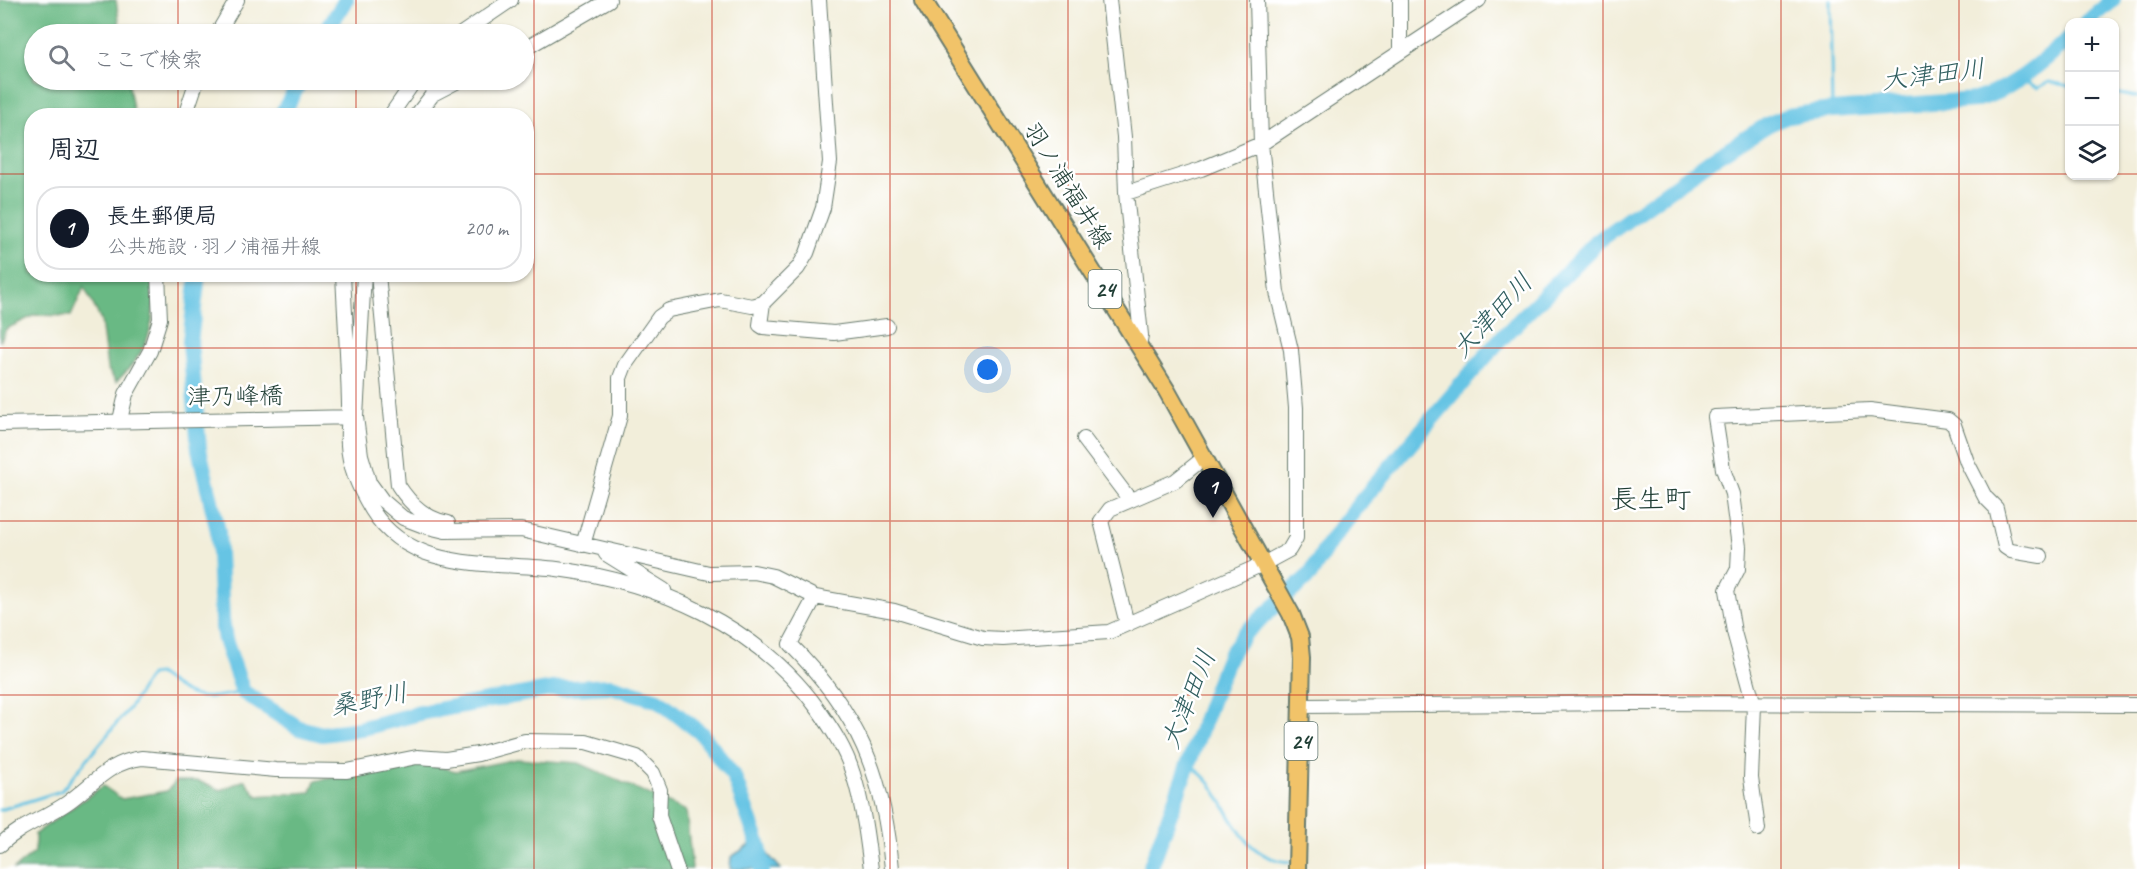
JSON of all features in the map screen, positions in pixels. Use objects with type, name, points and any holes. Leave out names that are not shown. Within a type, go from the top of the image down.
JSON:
[{"type":"main road","name":"羽ノ浦福井線","points":[[923,0],[1139,346],[1276,584],[1300,638],[1302,706]]},
{"type":"main road","name":"24","points":[[1297,869],[1302,706]]},
{"type":"street","points":[[223,24],[237,0]]},
{"type":"street","points":[[476,24],[511,0]]},
{"type":"street","points":[[534,43],[609,0]]},
{"type":"street","points":[[583,545],[620,416],[620,378],[635,349],[659,317],[669,310],[720,300],[732,300],[752,306],[763,303],[798,267],[807,253],[827,189],[830,162],[819,0]]},
{"type":"street","points":[[1109,0],[1124,137],[1126,193],[1141,335],[1139,346]]},
{"type":"street","points":[[363,282],[348,417],[366,473],[382,500],[403,518],[444,531],[521,530],[709,573],[754,572],[772,576],[815,597],[894,611],[983,638],[1003,639],[1108,632],[1263,564],[1290,550],[1296,538],[1296,408],[1292,350],[1277,292],[1261,144],[1257,0]]},
{"type":"street","points":[[1400,0],[1400,51]]},
{"type":"street","points":[[1126,193],[1201,169],[1261,144],[1479,0]]},
{"type":"street","points":[[188,108],[194,90]]},
{"type":"street","points":[[396,108],[408,90]]},
{"type":"street","points":[[422,108],[433,94],[441,90]]},
{"type":"street","points":[[126,419],[126,394],[150,351],[160,319],[158,282]]},
{"type":"street","points":[[343,282],[348,446],[357,480],[372,511],[387,529],[409,546],[461,563],[545,568],[598,576],[666,597],[736,629],[764,651],[801,687],[834,732],[853,772],[864,815],[871,869]]},
{"type":"street","points":[[379,282],[398,485],[416,508],[433,519],[470,530]]},
{"type":"street","points":[[763,303],[760,325],[763,327],[834,333],[887,326]]},
{"type":"street","points":[[1758,829],[1751,778],[1754,705],[1734,632],[1727,590],[1738,569],[1739,547],[1732,494],[1723,470],[1715,417],[1870,410],[1948,420],[1954,425],[1967,462],[1985,497],[1996,508],[2005,547],[2011,551],[2041,556]]},
{"type":"street","name":"津乃峰橋","points":[[0,424],[126,419],[348,417]]},
{"type":"street","points":[[1084,439],[1130,500]]},
{"type":"street","points":[[1127,624],[1101,521],[1110,509],[1175,481],[1204,457]]},
{"type":"street","points":[[603,548],[606,555],[664,590],[666,597]]},
{"type":"street","points":[[815,597],[790,644],[832,689],[853,723],[869,757],[887,823],[892,869]]},
{"type":"street","points":[[1302,706],[1456,703],[2137,705]]},
{"type":"street","points":[[0,845],[15,831],[68,802],[108,769],[125,760],[142,758],[276,770],[347,771],[417,757],[446,759],[478,754],[525,741],[561,740],[586,742],[637,757],[653,773],[660,790],[659,816],[677,869]]},
{"type":"green space","points":[[0,0],[116,0],[120,24],[24,24],[24,90],[130,90],[133,108],[24,108],[24,282],[154,282],[149,334],[138,357],[116,382],[107,368],[101,320],[84,287],[71,316],[35,315],[6,329],[0,342]]},
{"type":"green space","points":[[517,759],[579,763],[686,811],[692,869],[14,869],[35,852],[35,834],[103,786],[122,799],[167,791],[176,781],[198,781],[221,790],[245,780],[257,796],[311,792],[315,781],[423,763],[456,771]]},
{"type":"water","points":[[756,841],[781,869],[730,869],[731,857]]},
{"type":"waterway","name":"桑野川","points":[[330,24],[346,0]]},
{"type":"waterway","points":[[1830,0],[1832,110]]},
{"type":"waterway","name":"大津田川","points":[[2092,18],[2113,0]]},
{"type":"waterway","name":"大津田川","points":[[1150,869],[1217,685],[1229,656],[1245,633],[1310,575],[1329,543],[1363,499],[1497,343],[1598,241],[1715,157],[1769,124],[1788,116],[1832,110],[1975,100],[2014,82],[2065,42]]},
{"type":"waterway","points":[[2022,79],[2038,88],[2049,82],[2065,85]]},
{"type":"waterway","name":"桑野川","points":[[285,108],[295,90]]},
{"type":"waterway","points":[[2119,94],[2137,97]]},
{"type":"waterway","name":"桑野川","points":[[197,282],[190,342],[199,449],[218,531],[225,640],[243,692],[299,728],[322,734],[359,729],[420,713],[552,689],[611,686],[658,700],[701,733],[734,777],[759,846],[762,869]]},
{"type":"waterway","points":[[0,810],[61,791],[131,706],[150,675],[158,674],[181,690],[198,696],[243,692]]},
{"type":"waterway","points":[[1189,762],[1212,785],[1243,837],[1252,846],[1263,854],[1290,862]]},
{"type":"place","name":"長生郵便局","points":[[1213,518]]},
{"type":"district","name":"長生町","points":[[1651,499]]}]
